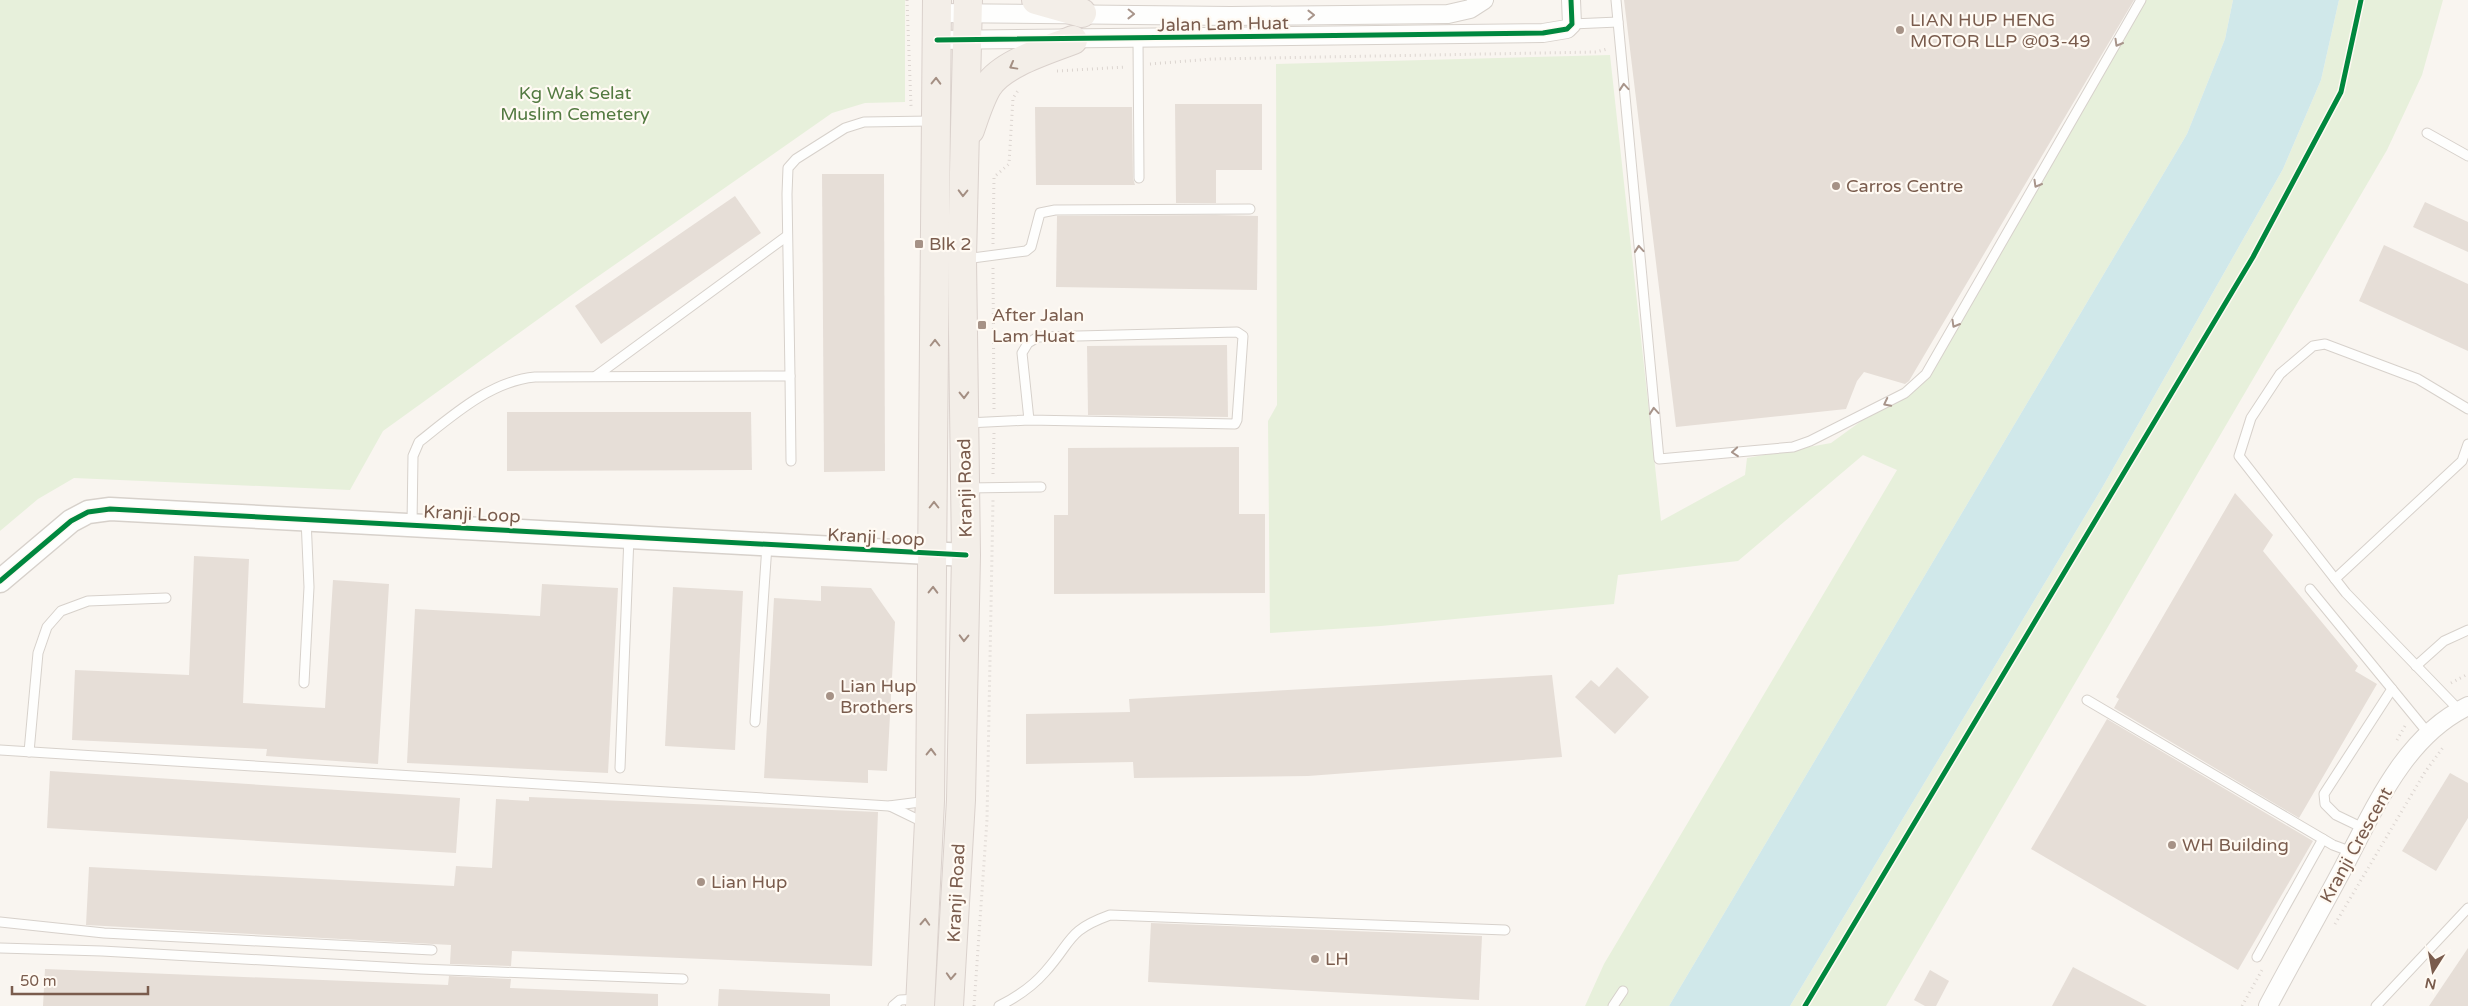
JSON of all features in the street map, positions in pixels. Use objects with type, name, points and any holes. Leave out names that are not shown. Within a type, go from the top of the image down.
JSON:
[{"type":"main road","points":[[1036,0],[1082,13]]},
{"type":"main road","name":"Kranji Road","points":[[950,1006],[961,800],[966,555],[962,259],[967,17]]},
{"type":"main road","name":"Kranji Road","points":[[921,1002],[930,813],[937,18]]},
{"type":"main road","points":[[964,144],[987,87],[996,76],[1030,56],[1073,40]]},
{"type":"street","name":"Jalan Lam Huat","points":[[937,18],[1082,13],[1231,16],[1448,14],[1470,9],[1484,0]]},
{"type":"street","points":[[1571,0],[1572,24]]},
{"type":"street","name":"Jalan Lam Huat","points":[[937,18],[967,17],[1073,40],[1099,38],[1543,33],[1567,30],[1572,24]]},
{"type":"street","name":"Kranji Loop","points":[[0,581],[53,534],[88,512],[110,508],[966,555]]},
{"type":"street","name":"Kranji Crescent","points":[[2268,1006],[2352,852],[2363,828],[2406,757],[2443,719],[2463,708]]},
{"type":"lane","points":[[1616,0],[1659,460],[1793,447],[1810,442],[1905,393],[1926,374],[2141,0]]},
{"type":"lane","points":[[1572,24],[1618,22]]},
{"type":"lane","points":[[1138,39],[1139,178]]},
{"type":"lane","points":[[791,462],[786,177],[788,168],[796,159],[845,128],[864,122],[935,121]]},
{"type":"lane","points":[[2427,133],[2468,156]]},
{"type":"lane","points":[[962,259],[1026,251],[1032,248],[1040,213],[1250,209]]},
{"type":"lane","points":[[596,376],[787,236]]},
{"type":"lane","points":[[964,423],[1028,420],[1235,424],[1237,420],[1243,336],[1236,332],[1038,337],[1028,343],[1022,353],[1028,420]]},
{"type":"lane","points":[[2463,708],[2416,666],[2335,579],[2239,456],[2251,418],[2280,374],[2313,346],[2325,344],[2418,380],[2468,409]]},
{"type":"lane","points":[[412,524],[413,456],[419,442],[498,386],[516,379],[596,376],[790,376]]},
{"type":"lane","points":[[2335,579],[2462,461],[2468,444]]},
{"type":"lane","points":[[965,488],[1041,487]]},
{"type":"lane","points":[[304,682],[309,587],[306,519]]},
{"type":"lane","points":[[620,768],[629,536]]},
{"type":"lane","points":[[755,722],[767,544]]},
{"type":"lane","points":[[2310,589],[2428,733]]},
{"type":"lane","points":[[29,752],[38,653],[47,627],[61,610],[88,601],[166,598]]},
{"type":"lane","points":[[2416,666],[2444,641],[2468,630]]},
{"type":"lane","points":[[2363,828],[2336,816],[2325,804],[2324,794],[2392,689]]},
{"type":"lane","points":[[2087,700],[2323,839],[2352,852]]},
{"type":"lane","points":[[0,750],[889,806],[930,813]]},
{"type":"lane","points":[[889,806],[930,813]]},
{"type":"lane","points":[[2257,957],[2323,839]]},
{"type":"lane","points":[[2376,1006],[2468,908]]},
{"type":"lane","points":[[999,1006],[1023,994],[1045,972],[1073,934],[1088,923],[1110,915],[1505,930]]},
{"type":"lane","points":[[0,922],[104,933],[432,950]]},
{"type":"lane","points":[[0,948],[102,950],[420,969],[683,979]]},
{"type":"lane","points":[[1613,1006],[1623,991]]},
{"type":"lane","points":[[893,1006],[900,1000],[921,1002]]},
{"type":"path","points":[[2331,931],[2425,772],[2443,746],[2450,740]]},
{"type":"green space","name":"Kg Wak Selat Muslim Cemetery","points":[[0,0],[905,0],[905,102],[865,103],[832,113],[580,289],[383,431],[350,490],[74,478],[38,499],[0,531]]},
{"type":"green space","points":[[2141,0],[2233,0],[2225,39],[2187,134],[1669,1006],[1585,1006],[1604,964],[1897,470],[1863,455],[1738,561],[1618,575],[1614,604],[1381,626],[1270,633],[1268,421],[1277,405],[1276,64],[1610,55],[1661,521],[1745,475],[1747,458],[1831,443],[1926,374]]},
{"type":"green space","points":[[2339,0],[2443,0],[2422,75],[2387,150],[1886,1006],[1790,1006],[2102,488],[2283,169],[2321,80]]},
{"type":"water","points":[[2233,0],[2339,0],[2321,80],[2283,169],[2102,488],[1790,1006],[1669,1006],[2187,134],[2225,39]]},
{"type":"building","name":"Carros Centre","points":[[1624,0],[2134,0],[1909,381],[1905,384],[1864,372],[1857,381],[1846,409],[1676,427]]},
{"type":"building","points":[[1175,104],[1262,104],[1262,170],[1216,170],[1216,203],[1176,203]]},
{"type":"building","points":[[1035,107],[1132,107],[1133,178],[1135,185],[1036,185]]},
{"type":"building","points":[[822,174],[884,174],[885,471],[824,472]]},
{"type":"building","points":[[735,196],[761,233],[601,344],[575,306]]},
{"type":"building","points":[[2425,202],[2468,222],[2468,252],[2413,227]]},
{"type":"building","points":[[1057,216],[1258,216],[1257,290],[1056,287]]},
{"type":"building","points":[[2384,245],[2468,284],[2468,351],[2359,301]]},
{"type":"building","points":[[1227,345],[1228,417],[1088,415],[1087,346]]},
{"type":"building","points":[[507,412],[751,412],[752,470],[507,471]]},
{"type":"building","points":[[1239,447],[1239,514],[1265,514],[1265,593],[1054,594],[1054,515],[1068,515],[1068,448]]},
{"type":"building","points":[[2235,493],[2273,535],[2263,551],[2358,666],[2355,671],[2377,684],[2299,818],[2114,708],[2119,699],[2116,697]]},
{"type":"building","points":[[194,556],[249,559],[243,703],[325,708],[333,580],[389,584],[378,764],[266,756],[267,749],[72,740],[75,670],[189,675]]},
{"type":"building","points":[[542,584],[618,588],[608,773],[407,763],[415,609],[540,616]]},
{"type":"building","name":"Lian Hup Brothers","points":[[821,586],[871,588],[895,622],[887,771],[868,770],[868,783],[764,778],[774,598],[821,601]]},
{"type":"building","points":[[673,587],[743,591],[735,750],[665,746]]},
{"type":"building","points":[[1617,667],[1649,697],[1615,734],[1575,697],[1591,680],[1599,687]]},
{"type":"building","points":[[1552,675],[1562,757],[1308,776],[1134,778],[1133,762],[1026,764],[1026,714],[1130,712],[1129,699]]},
{"type":"building","name":"WH Building","points":[[2107,719],[2313,841],[2238,970],[2031,849]]},
{"type":"building","points":[[50,771],[460,798],[456,853],[47,828]]},
{"type":"building","points":[[2450,773],[2468,783],[2468,818],[2436,871],[2402,851]]},
{"type":"building","name":"Lian Hup","points":[[529,797],[878,812],[872,966],[512,951],[511,966],[450,964],[451,945],[86,925],[89,867],[454,886],[456,866],[492,868],[496,799],[529,801]]},
{"type":"building","name":"LH","points":[[1151,923],[1482,936],[1479,1000],[1148,982]]},
{"type":"building","points":[[2468,948],[2468,1006],[2429,1006]]},
{"type":"building","points":[[2073,967],[2147,1006],[2052,1006]]},
{"type":"building","points":[[45,969],[448,985],[449,976],[511,979],[510,988],[658,994],[658,1006],[43,1006]]},
{"type":"building","points":[[1930,970],[1949,981],[1936,1006],[1925,1006],[1914,1000]]},
{"type":"building","points":[[719,989],[830,994],[830,1006],[718,1006]]},
{"type":"cycle path","points":[[937,40],[1543,33],[1567,29],[1572,24],[1571,0]]},
{"type":"cycle path","points":[[1805,1006],[2253,257],[2341,92],[2361,0]]},
{"type":"cycle path","points":[[0,581],[71,521],[88,512],[110,509],[966,555]]},
{"type":"place","name":"LIAN HUP HENG MOTOR LLP @03-49","points":[[1900,30]]},
{"type":"place","name":"Carros Centre","points":[[1836,186]]},
{"type":"place","name":"Blk 2","points":[[919,244]]},
{"type":"place","name":"After Jalan Lam Huat","points":[[982,325]]},
{"type":"place","name":"Lian Hup Brothers","points":[[830,696]]},
{"type":"place","name":"WH Building","points":[[2172,845]]},
{"type":"place","name":"Lian Hup","points":[[701,882]]},
{"type":"place","name":"LH","points":[[1315,959]]}]
